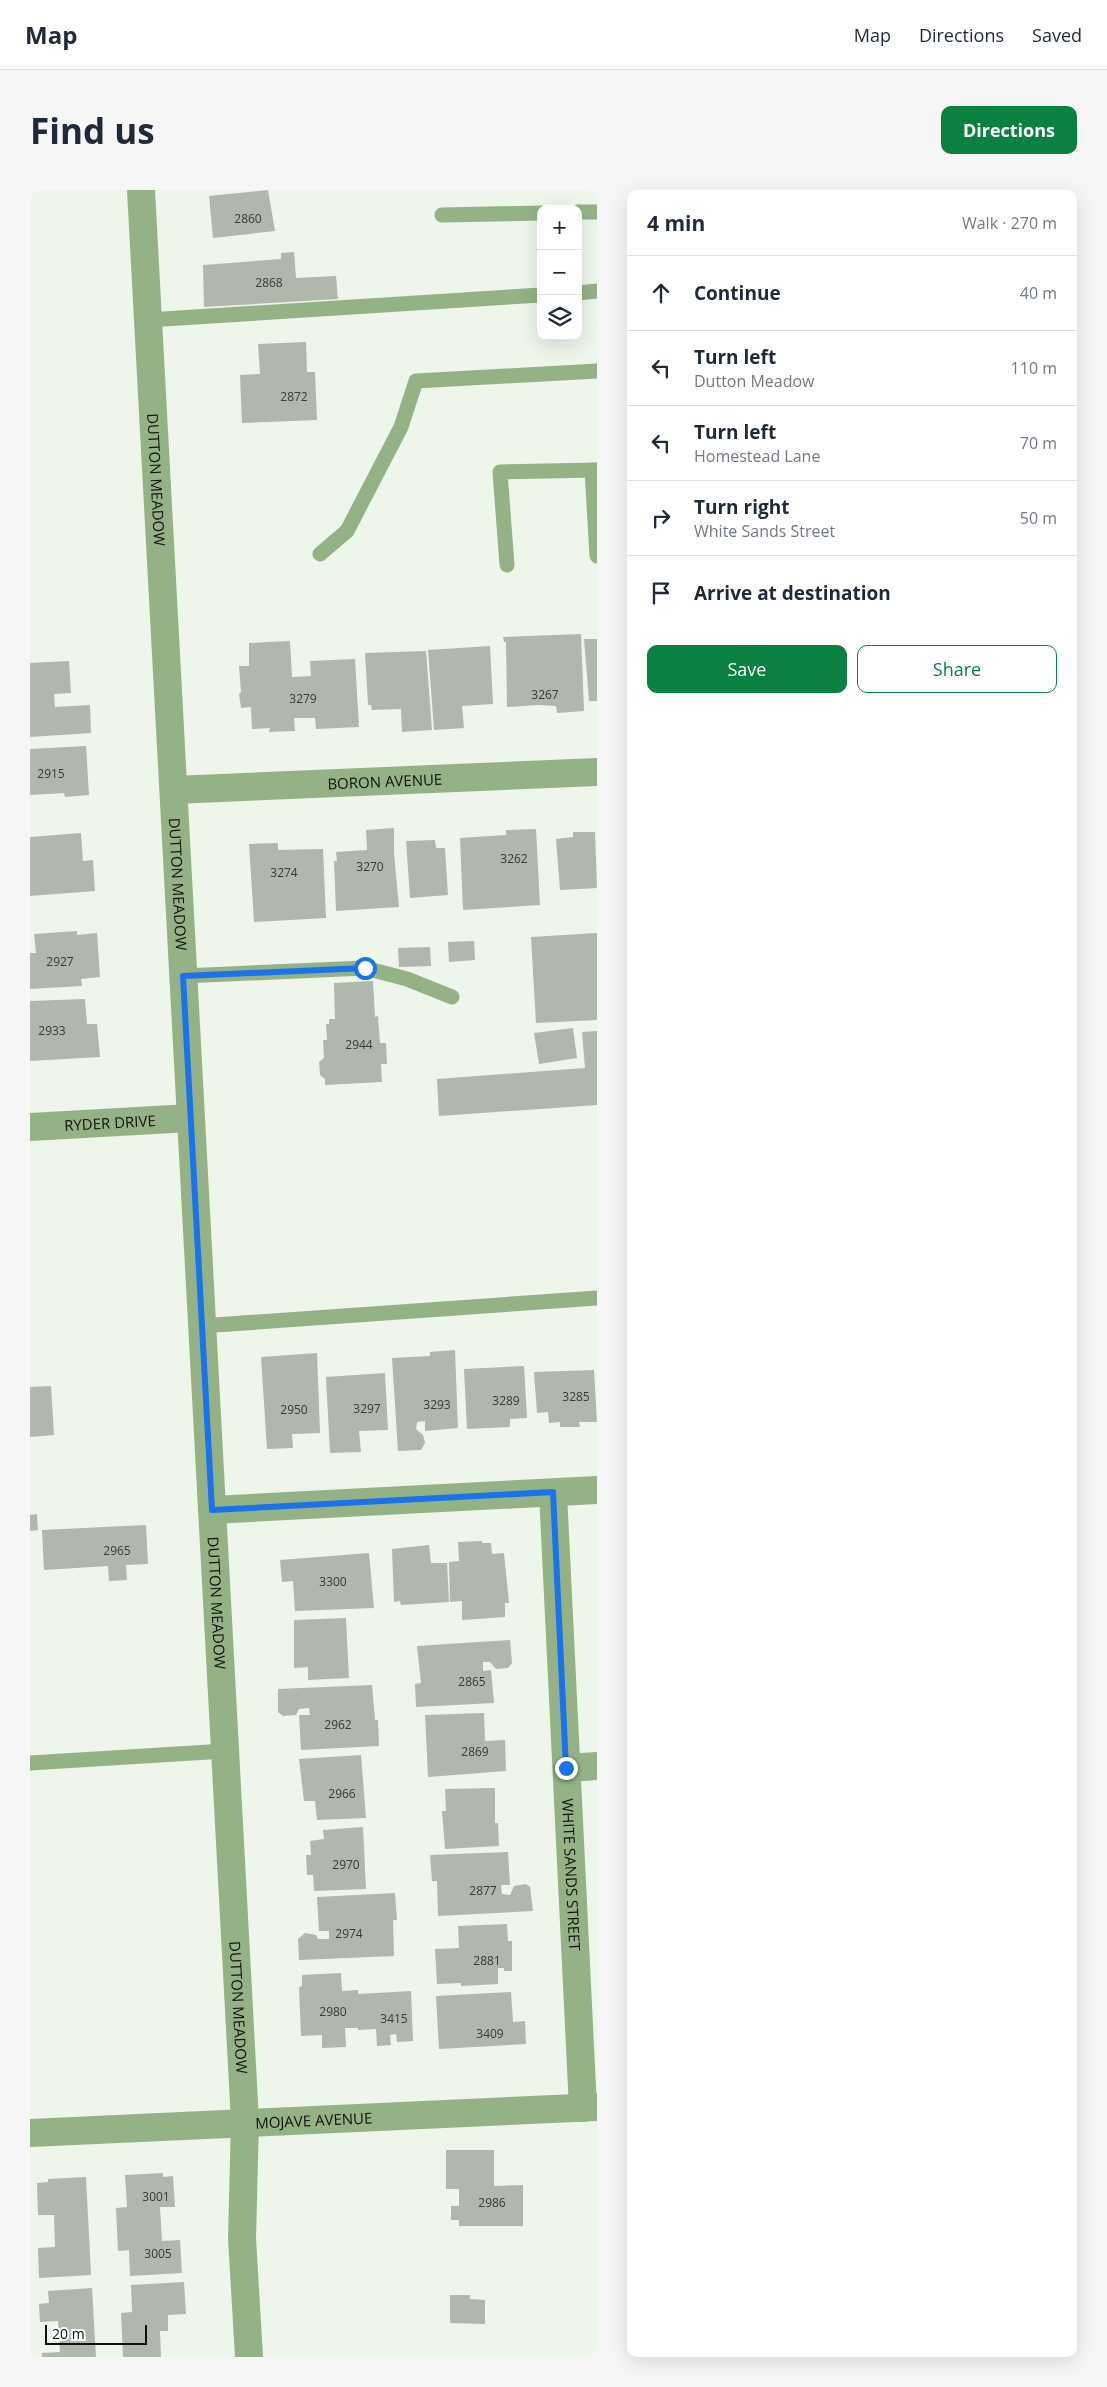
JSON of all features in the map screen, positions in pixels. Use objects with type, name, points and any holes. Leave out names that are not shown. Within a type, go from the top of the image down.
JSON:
[{"type":"street","name":"DUTTON MEADOW","points":[[141,190],[245,2121],[242,2238],[249,2357]]},
{"type":"street","name":"BORON AVENUE","points":[[174,790],[597,772]]},
{"type":"street","name":"RYDER DRIVE","points":[[30,1127],[190,1118]]},
{"type":"street","points":[[212,1510],[597,1490]]},
{"type":"street","name":"WHITE SANDS STREET","points":[[553,1492],[566,1768],[590,2107]]},
{"type":"street","points":[[566,1768],[597,1766]]},
{"type":"street","name":"MOJAVE AVENUE","points":[[30,2133],[245,2121],[590,2107]]},
{"type":"lane","points":[[582,212],[597,212]]},
{"type":"lane","points":[[442,215],[537,213]]},
{"type":"lane","points":[[582,292],[597,292]]},
{"type":"lane","points":[[148,320],[537,295]]},
{"type":"lane","points":[[320,554],[347,531],[401,427],[416,382],[597,371]]},
{"type":"lane","points":[[507,565],[500,472],[594,470],[597,556]]},
{"type":"lane","points":[[183,976],[365,968],[407,979],[452,997]]},
{"type":"lane","points":[[201,1326],[597,1298]]},
{"type":"lane","points":[[30,1763],[225,1751]]},
{"type":"building","points":[[268,190],[275,231],[213,238],[209,196]]},
{"type":"building","points":[[294,252],[296,278],[336,276],[338,299],[204,307],[203,265],[281,259],[281,253]]},
{"type":"building","points":[[306,342],[307,372],[315,372],[317,420],[242,423],[240,375],[260,374],[258,344]]},
{"type":"building","points":[[581,634],[584,711],[557,713],[556,706],[538,705],[507,707],[506,642],[504,642],[503,637]]},
{"type":"building","points":[[584,639],[597,639],[597,701],[589,701]]},
{"type":"building","points":[[290,641],[292,677],[311,676],[310,661],[355,659],[359,727],[316,729],[315,718],[294,718],[295,731],[269,732],[270,728],[252,729],[251,707],[241,708],[239,666],[249,666],[249,643]]},
{"type":"building","points":[[490,646],[493,704],[462,706],[464,728],[434,730],[428,650]]},
{"type":"building","points":[[426,651],[432,730],[402,732],[401,709],[372,710],[371,705],[368,705],[365,653]]},
{"type":"building","points":[[69,661],[71,693],[54,694],[55,707],[90,705],[91,733],[30,737],[30,663]]},
{"type":"building","points":[[86,746],[89,795],[65,797],[64,793],[30,795],[30,749]]},
{"type":"building","points":[[394,828],[394,853],[399,907],[336,911],[334,861],[337,861],[336,852],[367,850],[366,830]]},
{"type":"building","points":[[536,829],[540,905],[463,910],[460,838],[506,835],[506,830]]},
{"type":"building","points":[[573,832],[595,832],[597,888],[560,890],[556,839],[573,837]]},
{"type":"building","points":[[81,833],[83,861],[93,860],[95,891],[30,896],[30,837]]},
{"type":"building","points":[[435,840],[436,848],[445,848],[448,895],[410,898],[406,841]]},
{"type":"building","points":[[278,843],[278,850],[323,849],[326,918],[254,922],[249,844]]},
{"type":"building","points":[[77,931],[77,935],[97,933],[100,977],[81,979],[82,986],[30,989],[30,953],[36,953],[34,934]]},
{"type":"building","points":[[597,933],[597,1020],[536,1023],[531,937]]},
{"type":"building","points":[[474,941],[475,960],[449,962],[448,942]]},
{"type":"building","points":[[430,947],[431,966],[399,967],[398,948]]},
{"type":"building","points":[[373,981],[375,1017],[378,1016],[380,1043],[386,1043],[387,1064],[381,1064],[382,1082],[325,1085],[325,1079],[320,1075],[319,1062],[324,1058],[323,1040],[327,1040],[326,1024],[329,1024],[329,1019],[335,1019],[334,983]]},
{"type":"building","points":[[85,999],[87,1024],[97,1024],[100,1057],[30,1061],[30,1001]]},
{"type":"building","points":[[573,1028],[577,1058],[539,1064],[534,1033]]},
{"type":"building","points":[[597,1031],[597,1105],[439,1116],[437,1079],[585,1068],[582,1032]]},
{"type":"building","points":[[455,1350],[458,1428],[425,1431],[425,1421],[417,1422],[416,1429],[423,1435],[425,1443],[421,1450],[398,1451],[392,1358],[430,1356],[430,1352]]},
{"type":"building","points":[[317,1353],[320,1433],[292,1434],[293,1448],[267,1449],[261,1357]]},
{"type":"building","points":[[524,1366],[527,1418],[510,1419],[510,1427],[467,1429],[464,1369]]},
{"type":"building","points":[[594,1370],[597,1422],[579,1422],[580,1427],[560,1427],[560,1422],[549,1423],[548,1412],[537,1413],[534,1372]]},
{"type":"building","points":[[385,1373],[388,1430],[359,1431],[361,1452],[330,1453],[326,1377]]},
{"type":"building","points":[[51,1386],[54,1435],[30,1437],[30,1387]]},
{"type":"building","points":[[37,1514],[38,1530],[30,1531],[30,1515]]},
{"type":"building","points":[[146,1525],[148,1564],[126,1565],[127,1580],[109,1581],[108,1566],[44,1570],[42,1530]]},
{"type":"building","points":[[482,1541],[482,1543],[491,1543],[492,1554],[504,1553],[509,1603],[505,1603],[505,1617],[462,1620],[462,1601],[450,1602],[449,1562],[459,1561],[458,1542]]},
{"type":"building","points":[[429,1545],[431,1563],[447,1563],[449,1602],[401,1605],[400,1601],[394,1602],[392,1549]]},
{"type":"building","points":[[369,1553],[374,1608],[295,1611],[293,1581],[282,1582],[280,1560]]},
{"type":"building","points":[[346,1618],[349,1678],[308,1680],[308,1667],[294,1668],[294,1620]]},
{"type":"building","points":[[510,1640],[512,1663],[508,1668],[496,1669],[490,1662],[483,1662],[483,1671],[491,1670],[494,1703],[416,1707],[415,1684],[421,1683],[417,1646]]},
{"type":"building","points":[[372,1685],[375,1720],[378,1720],[379,1746],[301,1750],[299,1715],[310,1715],[309,1708],[299,1709],[296,1715],[283,1716],[278,1712],[278,1689]]},
{"type":"building","points":[[484,1713],[485,1741],[505,1740],[506,1771],[428,1777],[425,1715]]},
{"type":"building","points":[[361,1755],[366,1818],[317,1820],[315,1801],[304,1801],[299,1759]]},
{"type":"building","points":[[495,1788],[495,1823],[498,1823],[499,1846],[445,1849],[442,1811],[446,1811],[445,1789]]},
{"type":"building","points":[[363,1827],[366,1889],[314,1891],[313,1875],[307,1875],[306,1855],[311,1855],[310,1841],[324,1839],[323,1830]]},
{"type":"building","points":[[508,1852],[510,1885],[501,1885],[502,1894],[510,1895],[514,1886],[526,1884],[530,1887],[533,1911],[438,1916],[437,1881],[432,1881],[430,1855]]},
{"type":"building","points":[[395,1893],[397,1920],[393,1920],[394,1956],[299,1960],[298,1939],[305,1933],[316,1935],[318,1939],[329,1939],[329,1931],[319,1931],[317,1897]]},
{"type":"building","points":[[507,1924],[508,1941],[512,1941],[512,1971],[504,1971],[504,1968],[498,1968],[498,1984],[461,1986],[461,1983],[437,1984],[435,1949],[459,1948],[458,1926]]},
{"type":"building","points":[[341,1973],[342,1991],[358,1990],[358,1994],[411,1991],[413,2041],[397,2042],[396,2034],[390,2035],[391,2045],[377,2046],[376,2029],[358,2030],[358,2028],[345,2028],[346,2047],[322,2048],[322,2035],[301,2036],[299,1987],[302,1986],[302,1975]]},
{"type":"building","points":[[511,1992],[513,2022],[525,2021],[526,2044],[439,2049],[436,1996]]},
{"type":"building","points":[[446,2150],[494,2150],[494,2186],[523,2185],[523,2226],[459,2226],[459,2220],[451,2220],[451,2206],[459,2206],[459,2189],[446,2189]]},
{"type":"building","points":[[163,2173],[163,2177],[173,2176],[175,2207],[160,2207],[162,2241],[180,2240],[182,2273],[130,2276],[129,2250],[118,2251],[116,2208],[127,2207],[125,2175]]},
{"type":"building","points":[[86,2177],[91,2275],[39,2278],[38,2248],[55,2247],[54,2215],[38,2215],[37,2183],[48,2182],[48,2179]]},
{"type":"building","points":[[184,2282],[186,2314],[168,2315],[168,2331],[160,2331],[161,2357],[123,2357],[121,2313],[132,2312],[131,2285]]},
{"type":"building","points":[[92,2288],[96,2357],[42,2357],[42,2353],[60,2352],[58,2321],[40,2322],[39,2304],[49,2303],[48,2291]]},
{"type":"building","points":[[450,2295],[470,2295],[470,2299],[485,2300],[485,2324],[450,2323]]},
{"type":"route","points":[[365,968],[183,976],[212,1510],[553,1492],[566,1768]]}]
